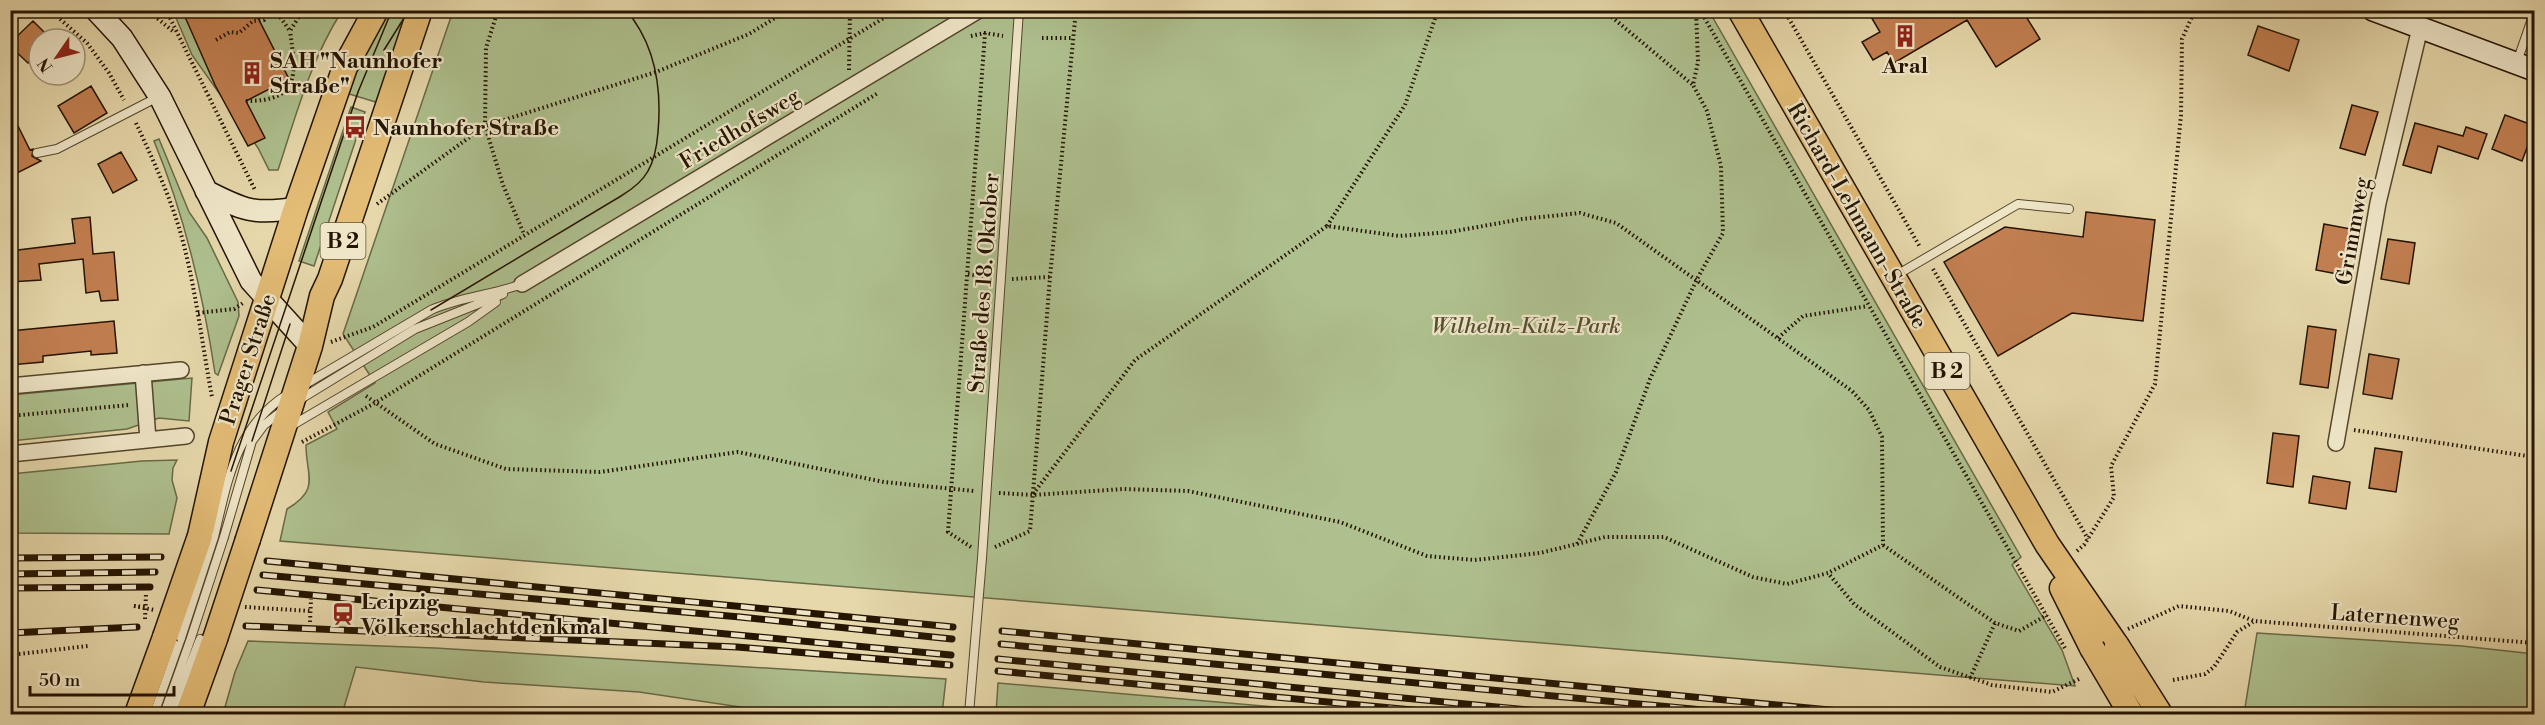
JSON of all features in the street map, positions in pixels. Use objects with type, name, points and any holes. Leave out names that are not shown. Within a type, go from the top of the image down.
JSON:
[{"type":"main road","points":[[96,10],[122,38],[159,97],[247,275],[255,300],[320,344]]},
{"type":"main road","name":"Prager Straße","points":[[137,714],[173,638],[207,536],[220,442],[255,300],[296,208],[345,67],[376,10]]},
{"type":"main road","name":"B 2","points":[[188,714],[202,639],[223,615],[293,397],[320,344],[322,296],[330,279],[420,10]]},
{"type":"main road","name":"Richard-Lehmann-Straße","points":[[1740,10],[2047,544],[2062,564],[2107,643],[2160,714]]},
{"type":"main road","points":[[2373,10],[2526,66]]},
{"type":"main road","points":[[206,192],[249,211],[264,212],[296,208]]},
{"type":"main road","name":"Richard-Lehmann-Straße","points":[[2047,544],[2054,570],[2069,604],[2107,643],[2131,714]]},
{"type":"street","name":"Friedhofsweg","points":[[522,284],[979,10]]},
{"type":"street","name":"Grimmweg","points":[[2338,436],[2378,203],[2420,28]]},
{"type":"street","points":[[10,386],[181,370]]},
{"type":"street","points":[[143,373],[148,440]]},
{"type":"street","points":[[10,454],[186,436]]},
{"type":"lane","name":"Straße des 18. Oktober","points":[[969,714],[987,492],[1019,10]]},
{"type":"lane","points":[[2526,66],[2535,13]]},
{"type":"lane","points":[[38,153],[57,149],[159,97]]},
{"type":"lane","points":[[1893,277],[2018,204],[2069,209]]},
{"type":"lane","name":"Friedhofsweg","points":[[293,397],[431,309],[522,284]]},
{"type":"lane","name":"Friedhofsweg","points":[[282,432],[468,322],[522,284]]},
{"type":"lane","name":"Friedhofsweg","points":[[293,397],[416,329],[482,304],[522,284]]},
{"type":"lane","points":[[207,536],[248,432],[268,408],[293,397]]},
{"type":"lane","points":[[171,714],[202,639],[224,537],[252,441],[293,397]]},
{"type":"lane","points":[[154,714],[173,638]]},
{"type":"lane","points":[[164,714],[202,639]]},
{"type":"path","points":[[50,10],[87,43],[109,73],[131,112],[160,174],[182,237],[198,313],[212,400]]},
{"type":"path","points":[[147,10],[177,34]]},
{"type":"path","points":[[166,10],[259,195]]},
{"type":"path","points":[[216,40],[230,32],[239,33],[253,21],[264,20],[273,10],[290,31],[295,70],[289,85],[278,96],[264,101],[246,101]]},
{"type":"path","points":[[290,31],[303,10]]},
{"type":"path","points":[[498,10],[486,48],[485,126],[503,185],[525,234]]},
{"type":"path","points":[[372,208],[485,126],[656,72],[749,34],[788,10]]},
{"type":"path","points":[[850,10],[850,39]]},
{"type":"path","points":[[320,344],[373,327],[897,10]]},
{"type":"path","points":[[986,33],[948,532],[982,556],[1030,531],[1049,288],[1076,10]]},
{"type":"path","points":[[1033,495],[1135,360],[1327,226],[1405,105],[1438,10]]},
{"type":"path","points":[[1577,544],[1616,472],[1650,379],[1697,279],[1723,232],[1720,166],[1707,111],[1692,85],[1613,18],[1600,10]]},
{"type":"path","points":[[1692,85],[1698,62],[1698,10]]},
{"type":"path","points":[[1698,10],[2066,650]]},
{"type":"path","points":[[1784,10],[2088,539]]},
{"type":"path","points":[[2062,564],[2084,545],[2114,498],[2111,465],[2154,384],[2181,115],[2182,39],[2195,10]]},
{"type":"path","points":[[962,41],[972,35],[986,33],[1003,36]]},
{"type":"path","points":[[1042,38],[1073,38]]},
{"type":"path","points":[[298,451],[301,443],[314,433],[375,403],[880,91]]},
{"type":"path","points":[[1327,226],[1399,236],[1450,232],[1522,219],[1580,213],[1616,223],[1852,391],[1869,410],[1882,436],[1883,545]]},
{"type":"path","points":[[238,297],[242,306]]},
{"type":"path","points":[[198,313],[242,306],[255,300]]},
{"type":"path","points":[[1778,338],[1803,316],[1868,306]]},
{"type":"path","points":[[356,388],[435,444],[506,469],[600,472],[738,452],[884,482],[953,490],[1033,495],[1123,489],[1188,491],[1340,522],[1427,556],[1437,557],[1475,560],[1540,553],[1605,537],[1664,537],[1753,577],[1787,584],[1828,573],[1883,545]]},
{"type":"path","points":[[10,416],[145,403]]},
{"type":"path","points":[[2338,436],[2535,458]]},
{"type":"path","points":[[1883,545],[1995,623],[2019,631],[2069,604]]},
{"type":"path","points":[[1828,573],[1854,604],[1940,667],[1992,685],[2052,692],[2081,678]]},
{"type":"path","points":[[145,619],[146,593]]},
{"type":"path","points":[[309,622],[311,599]]},
{"type":"path","points":[[134,606],[146,607]]},
{"type":"path","name":"Laternenweg","points":[[2107,643],[2179,606],[2229,611],[2254,621],[2535,643]]},
{"type":"path","points":[[257,608],[310,611]]},
{"type":"path","points":[[2173,680],[2205,674],[2214,667],[2237,633],[2254,621]]},
{"type":"path","points":[[1970,678],[1995,623]]},
{"type":"path","points":[[10,655],[88,646]]},
{"type":"green space","points":[[173,11],[342,11],[321,48],[278,170],[269,170],[258,148],[192,55]]},
{"type":"green space","points":[[387,11],[410,11],[379,103],[346,93]]},
{"type":"green space","name":"Wilhelm-Külz-Park","points":[[453,11],[1709,11],[2021,557],[2012,565],[2062,650],[2075,686],[280,541],[287,509],[298,502],[308,488],[306,445],[337,429],[328,412],[375,383],[343,334]]},
{"type":"green space","points":[[351,107],[365,112],[314,266],[299,261]]},
{"type":"green space","points":[[159,139],[189,212],[207,238],[238,302],[239,316],[218,375],[215,373],[192,255],[175,198],[154,141]]},
{"type":"green space","points":[[192,378],[189,421],[159,418],[127,429],[11,441],[10,395]]},
{"type":"green space","points":[[177,460],[173,468],[172,480],[177,498],[169,534],[11,533],[11,474],[142,461]]},
{"type":"green space","points":[[2257,633],[2462,646],[2534,654],[2534,714],[2244,714]]},
{"type":"green space","points":[[248,641],[435,648],[946,679],[942,714],[788,714],[639,692],[484,682],[356,667],[342,714],[223,714],[235,672]]},
{"type":"green space","points":[[998,683],[1357,714],[996,714]]},
{"type":"building","name":"SAH \"Naunhofer Straße\"","points":[[182,10],[254,10],[289,79],[246,101],[265,138],[248,146],[215,85]]},
{"type":"building","points":[[1867,10],[2022,10],[2040,39],[1996,67],[1967,20],[1894,63],[1887,52],[1873,60],[1862,42],[1880,32]]},
{"type":"building","points":[[33,21],[39,27],[27,27],[27,62],[10,46],[10,43]]},
{"type":"building","points":[[2258,26],[2299,40],[2289,71],[2248,55]]},
{"type":"building","points":[[91,86],[107,113],[74,133],[58,106]]},
{"type":"building","points":[[2352,105],[2378,112],[2365,155],[2340,148]]},
{"type":"building","points":[[10,110],[30,150],[33,149],[32,156],[41,161],[15,174],[10,165]]},
{"type":"building","points":[[2505,115],[2535,126],[2522,161],[2492,149]]},
{"type":"building","points":[[2415,123],[2463,136],[2466,127],[2487,134],[2478,159],[2438,146],[2431,173],[2403,165]]},
{"type":"building","points":[[121,152],[137,180],[113,193],[98,164]]},
{"type":"building","points":[[2086,212],[2155,220],[2143,321],[2072,313],[1998,356],[1944,262],[2005,227],[2083,237]]},
{"type":"building","points":[[90,217],[93,254],[114,252],[118,300],[101,301],[99,291],[86,293],[83,259],[39,264],[41,280],[10,282],[10,251],[75,243],[72,219]]},
{"type":"building","points":[[2324,224],[2351,229],[2343,275],[2316,270]]},
{"type":"building","points":[[2388,239],[2415,243],[2409,284],[2381,279]]},
{"type":"building","points":[[114,321],[117,353],[91,355],[91,351],[43,356],[43,362],[10,365],[10,331]]},
{"type":"building","points":[[2308,326],[2336,330],[2328,388],[2300,384]]},
{"type":"building","points":[[2369,354],[2399,359],[2392,399],[2363,394]]},
{"type":"building","points":[[2273,433],[2299,436],[2293,487],[2267,483]]},
{"type":"building","points":[[2375,448],[2402,452],[2396,492],[2369,488]]},
{"type":"building","points":[[2313,476],[2350,482],[2346,509],[2309,503]]},
{"type":"tram line","points":[[231,471],[358,92],[392,10]]},
{"type":"tram line","points":[[384,50],[409,10]]},
{"type":"tram line","points":[[431,310],[625,194],[646,175],[657,142],[659,99],[650,52],[644,37],[626,10]]},
{"type":"tram line","points":[[252,441],[290,324]]},
{"type":"railway","points":[[10,558],[161,557]]},
{"type":"railway","points":[[267,561],[953,627]]},
{"type":"railway","points":[[10,574],[155,572]]},
{"type":"railway","points":[[263,575],[740,617],[952,639]]},
{"type":"railway","points":[[10,588],[150,587]]},
{"type":"railway","points":[[257,590],[951,655]]},
{"type":"railway","points":[[246,626],[737,647],[950,665]]},
{"type":"railway","points":[[10,633],[137,627]]},
{"type":"railway","points":[[1002,631],[1871,714]]},
{"type":"railway","points":[[1001,644],[1746,714]]},
{"type":"railway","points":[[998,659],[1570,714]]},
{"type":"railway","points":[[998,671],[1455,714]]},
{"type":"place","name":"Aral","points":[[1905,36]]},
{"type":"place","name":"SAH \"Naunhofer Straße\"","points":[[252,73]]},
{"type":"place","name":"Naunhofer Straße","points":[[355,127]]},
{"type":"place","name":"Leipzig Völkerschlachtdenkmal","points":[[343,614]]}]
